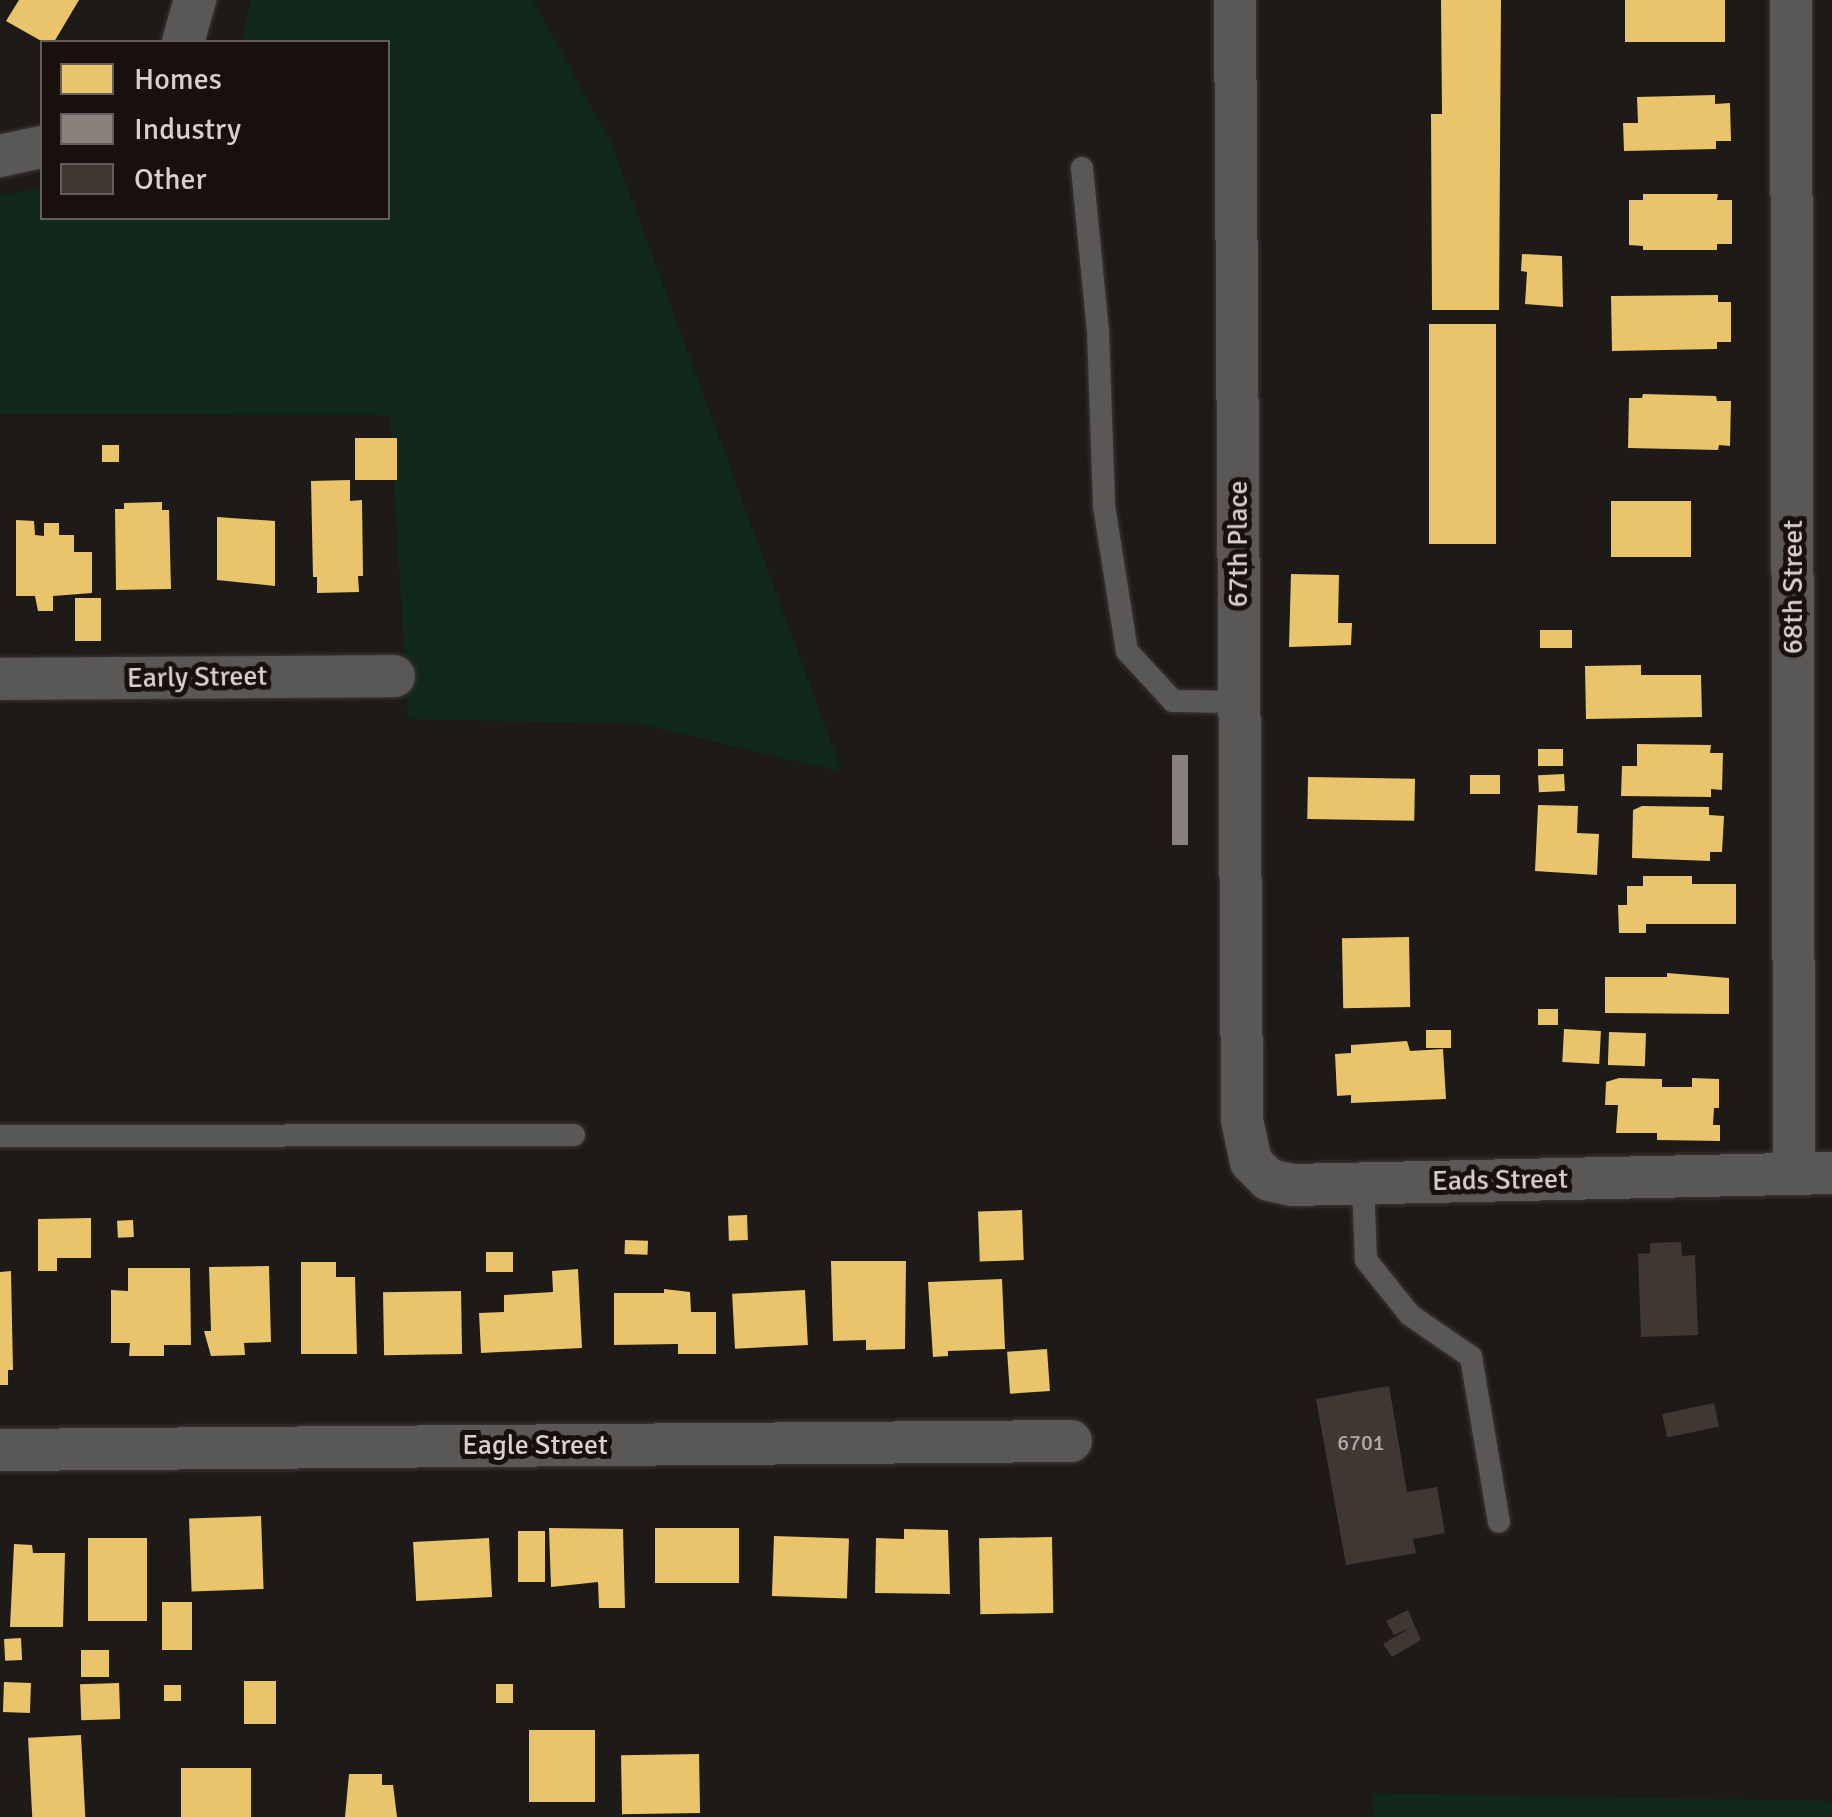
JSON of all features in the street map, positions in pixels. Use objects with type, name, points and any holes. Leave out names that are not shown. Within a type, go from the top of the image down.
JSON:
[{"type":"street","points":[[183,40],[195,0]]},
{"type":"street","name":"67th Place","points":[[1235,0],[1242,1088]]},
{"type":"street","name":"68th Street","points":[[1791,0],[1813,1173]]},
{"type":"street","name":"Early Street","points":[[0,679],[394,676]]},
{"type":"street","name":"Eads Street","points":[[1242,1088],[1251,1162],[1269,1180],[1292,1185],[1813,1173]]},
{"type":"street","name":"Eagle Street","points":[[0,1450],[1071,1440]]},
{"type":"lane","points":[[1082,168],[1098,331],[1104,506],[1127,650],[1173,701],[1238,702]]},
{"type":"lane","points":[[0,1136],[574,1134]]},
{"type":"lane","points":[[1363,1183],[1366,1260],[1410,1315],[1471,1357],[1499,1522]]},
{"type":"green space","points":[[250,0],[533,0],[611,143],[842,772],[640,724],[408,719],[390,415],[0,414],[0,195],[40,188],[40,220],[390,220],[390,40],[242,40]]},
{"type":"green space","points":[[1371,1793],[1832,1801],[1832,1817],[1375,1817]]},
{"type":"building: Homes","points":[[19,0],[79,0],[55,40],[40,40],[6,21]]},
{"type":"building: Homes","points":[[1441,0],[1501,0],[1499,310],[1432,310],[1431,114],[1442,114]]},
{"type":"building: Homes","points":[[1625,0],[1725,0],[1725,42],[1625,42]]},
{"type":"building: Homes","points":[[1715,95],[1715,104],[1730,103],[1731,141],[1716,141],[1716,149],[1624,151],[1623,123],[1638,123],[1637,97]]},
{"type":"building: Homes","points":[[1643,194],[1718,194],[1717,200],[1732,200],[1732,244],[1717,244],[1717,250],[1643,250],[1643,246],[1629,245],[1629,200],[1643,200]]},
{"type":"building: Homes","points":[[1522,254],[1562,256],[1563,307],[1525,304],[1527,272],[1521,271]]},
{"type":"building: Homes","points":[[1718,295],[1718,302],[1731,302],[1731,342],[1717,342],[1717,349],[1612,351],[1611,296]]},
{"type":"building: Homes","points":[[1429,324],[1496,324],[1496,544],[1429,544]]},
{"type":"building: Homes","points":[[1643,394],[1716,396],[1717,401],[1731,401],[1730,446],[1719,445],[1718,450],[1628,448],[1629,398],[1642,398]]},
{"type":"building: Homes","points":[[355,438],[397,438],[397,480],[355,480]]},
{"type":"building: Homes","points":[[102,445],[119,445],[119,462],[102,462]]},
{"type":"building: Homes","points":[[350,480],[350,501],[362,500],[363,576],[358,576],[359,592],[317,593],[317,577],[313,577],[311,481]]},
{"type":"building: Homes","points":[[1611,501],[1691,501],[1691,557],[1611,557]]},
{"type":"building: Homes","points":[[162,502],[162,510],[169,510],[171,589],[116,590],[115,509],[124,509],[124,503]]},
{"type":"building: Homes","points":[[217,517],[275,521],[275,586],[217,580]]},
{"type":"building: Homes","points":[[16,520],[34,521],[35,535],[44,536],[44,523],[59,523],[59,535],[74,535],[74,552],[92,552],[92,593],[53,596],[53,611],[38,611],[35,596],[16,596]]},
{"type":"building: Homes","points":[[1291,574],[1339,575],[1338,623],[1352,623],[1351,645],[1289,647]]},
{"type":"building: Homes","points":[[75,598],[101,598],[101,641],[75,641]]},
{"type":"building: Homes","points":[[1540,630],[1572,630],[1572,648],[1540,648]]},
{"type":"building: Homes","points":[[1641,665],[1641,675],[1701,675],[1702,717],[1586,719],[1585,666]]},
{"type":"building: Homes","points":[[1637,744],[1711,745],[1710,753],[1723,753],[1722,790],[1711,789],[1711,797],[1621,796],[1622,766],[1637,766]]},
{"type":"building: Homes","points":[[1538,749],[1563,749],[1563,766],[1538,766]]},
{"type":"building: Homes","points":[[1564,774],[1565,791],[1539,792],[1538,775]]},
{"type":"building: Homes","points":[[1470,775],[1500,775],[1500,794],[1470,794]]},
{"type":"building: Homes","points":[[1308,777],[1415,779],[1414,821],[1307,819]]},
{"type":"building: Homes","points":[[1538,805],[1578,806],[1577,833],[1599,834],[1597,875],[1535,871]]},
{"type":"building: Homes","points":[[1642,806],[1709,807],[1709,815],[1724,816],[1722,852],[1710,852],[1710,861],[1632,858],[1633,810]]},
{"type":"building: Homes","points":[[1643,876],[1692,876],[1692,884],[1736,884],[1736,924],[1646,924],[1646,933],[1619,933],[1618,905],[1627,905],[1627,886],[1643,886]]},
{"type":"building: Homes","points":[[1409,937],[1410,1007],[1343,1008],[1342,938]]},
{"type":"building: Homes","points":[[1667,973],[1729,978],[1729,1014],[1605,1013],[1605,977],[1667,977]]},
{"type":"building: Homes","points":[[1538,1009],[1558,1009],[1558,1025],[1538,1025]]},
{"type":"building: Homes","points":[[1564,1029],[1601,1031],[1599,1064],[1562,1062]]},
{"type":"building: Homes","points":[[1426,1030],[1451,1030],[1451,1048],[1426,1048]]},
{"type":"building: Homes","points":[[1609,1032],[1646,1033],[1645,1066],[1608,1065]]},
{"type":"building: Homes","points":[[1407,1041],[1410,1051],[1443,1049],[1446,1099],[1351,1103],[1351,1095],[1337,1096],[1335,1054],[1351,1053],[1351,1045]]},
{"type":"building: Homes","points":[[1619,1078],[1662,1079],[1662,1087],[1692,1087],[1692,1078],[1719,1079],[1719,1108],[1714,1108],[1713,1125],[1720,1125],[1720,1141],[1657,1140],[1657,1133],[1616,1133],[1618,1105],[1605,1105],[1606,1082]]},
{"type":"building: Homes","points":[[1022,1210],[1024,1260],[980,1262],[978,1212]]},
{"type":"building: Homes","points":[[747,1215],[748,1240],[729,1241],[728,1216]]},
{"type":"building: Homes","points":[[91,1218],[91,1258],[57,1258],[57,1271],[38,1271],[38,1219]]},
{"type":"building: Homes","points":[[133,1220],[134,1237],[118,1238],[117,1221]]},
{"type":"building: Homes","points":[[625,1240],[648,1241],[647,1255],[625,1254]]},
{"type":"building: Homes","points":[[486,1252],[513,1252],[513,1272],[486,1272]]},
{"type":"building: Homes","points":[[831,1261],[906,1261],[905,1349],[866,1350],[866,1340],[833,1341]]},
{"type":"building: Homes","points":[[301,1262],[336,1262],[336,1277],[355,1277],[357,1354],[301,1354]]},
{"type":"building: Homes","points":[[269,1266],[271,1342],[244,1343],[245,1355],[211,1356],[204,1331],[211,1331],[209,1267]]},
{"type":"building: Homes","points":[[128,1268],[190,1268],[191,1345],[164,1345],[164,1356],[129,1356],[130,1343],[111,1343],[111,1290],[128,1291]]},
{"type":"building: Homes","points":[[578,1269],[582,1348],[481,1353],[479,1313],[504,1312],[504,1295],[553,1292],[552,1271]]},
{"type":"building: Homes","points":[[11,1271],[13,1370],[8,1370],[8,1385],[0,1385],[0,1272]]},
{"type":"building: Homes","points":[[1002,1279],[1005,1349],[948,1351],[948,1356],[933,1357],[928,1282]]},
{"type":"building: Homes","points":[[664,1289],[690,1292],[691,1312],[716,1312],[716,1354],[678,1354],[678,1344],[614,1345],[614,1293],[664,1293]]},
{"type":"building: Homes","points":[[805,1290],[808,1345],[735,1349],[732,1294]]},
{"type":"building: Homes","points":[[461,1291],[462,1354],[384,1355],[383,1292]]},
{"type":"building: Homes","points":[[1047,1349],[1050,1391],[1010,1394],[1007,1352]]},
{"type":"building: Homes","points":[[261,1516],[264,1589],[192,1591],[189,1519]]},
{"type":"building: Homes","points":[[549,1528],[623,1529],[625,1608],[599,1608],[598,1582],[551,1587]]},
{"type":"building: Homes","points":[[655,1528],[739,1528],[739,1583],[655,1583]]},
{"type":"building: Homes","points":[[904,1529],[948,1530],[950,1594],[875,1593],[876,1538],[904,1539]]},
{"type":"building: Homes","points":[[518,1531],[545,1531],[545,1582],[518,1582]]},
{"type":"building: Homes","points":[[774,1536],[849,1539],[847,1599],[772,1596]]},
{"type":"building: Homes","points":[[1052,1537],[1053,1613],[980,1614],[979,1538]]},
{"type":"building: Homes","points":[[88,1538],[147,1538],[147,1621],[88,1621]]},
{"type":"building: Homes","points":[[489,1538],[492,1597],[416,1601],[413,1542]]},
{"type":"building: Homes","points":[[14,1544],[32,1545],[33,1553],[65,1553],[63,1627],[10,1627]]},
{"type":"building: Homes","points":[[162,1602],[192,1602],[192,1650],[162,1650]]},
{"type":"building: Homes","points":[[21,1638],[22,1660],[5,1661],[4,1639]]},
{"type":"building: Homes","points":[[81,1650],[109,1650],[109,1677],[81,1677]]},
{"type":"building: Homes","points":[[244,1681],[276,1681],[276,1724],[244,1724]]},
{"type":"building: Homes","points":[[4,1682],[31,1683],[30,1713],[3,1712]]},
{"type":"building: Homes","points":[[119,1683],[120,1719],[81,1720],[80,1684]]},
{"type":"building: Homes","points":[[496,1684],[513,1684],[513,1703],[496,1703]]},
{"type":"building: Homes","points":[[164,1685],[181,1685],[181,1701],[164,1701]]},
{"type":"building: Homes","points":[[529,1730],[595,1730],[595,1802],[529,1802]]},
{"type":"building: Homes","points":[[81,1735],[85,1817],[32,1817],[28,1738]]},
{"type":"building: Homes","points":[[699,1754],[700,1813],[622,1814],[621,1755]]},
{"type":"building: Homes","points":[[181,1768],[251,1768],[251,1817],[181,1817]]},
{"type":"building: Homes","points":[[349,1774],[382,1774],[382,1785],[393,1785],[397,1817],[345,1817]]},
{"type":"building: Industry","points":[[1172,755],[1188,755],[1188,845],[1172,845]]},
{"type":"building: Other","points":[[1681,1242],[1682,1256],[1695,1255],[1698,1335],[1641,1337],[1638,1254],[1650,1253],[1650,1243]]},
{"type":"building: Other","points":[[1389,1386],[1407,1492],[1437,1487],[1445,1533],[1413,1539],[1416,1553],[1346,1565],[1316,1399]]},
{"type":"building: Other","points":[[1714,1403],[1719,1426],[1667,1437],[1662,1414]]},
{"type":"building: Other","points":[[1408,1610],[1421,1640],[1392,1657],[1383,1644],[1410,1628],[1394,1635],[1386,1621]]}]
